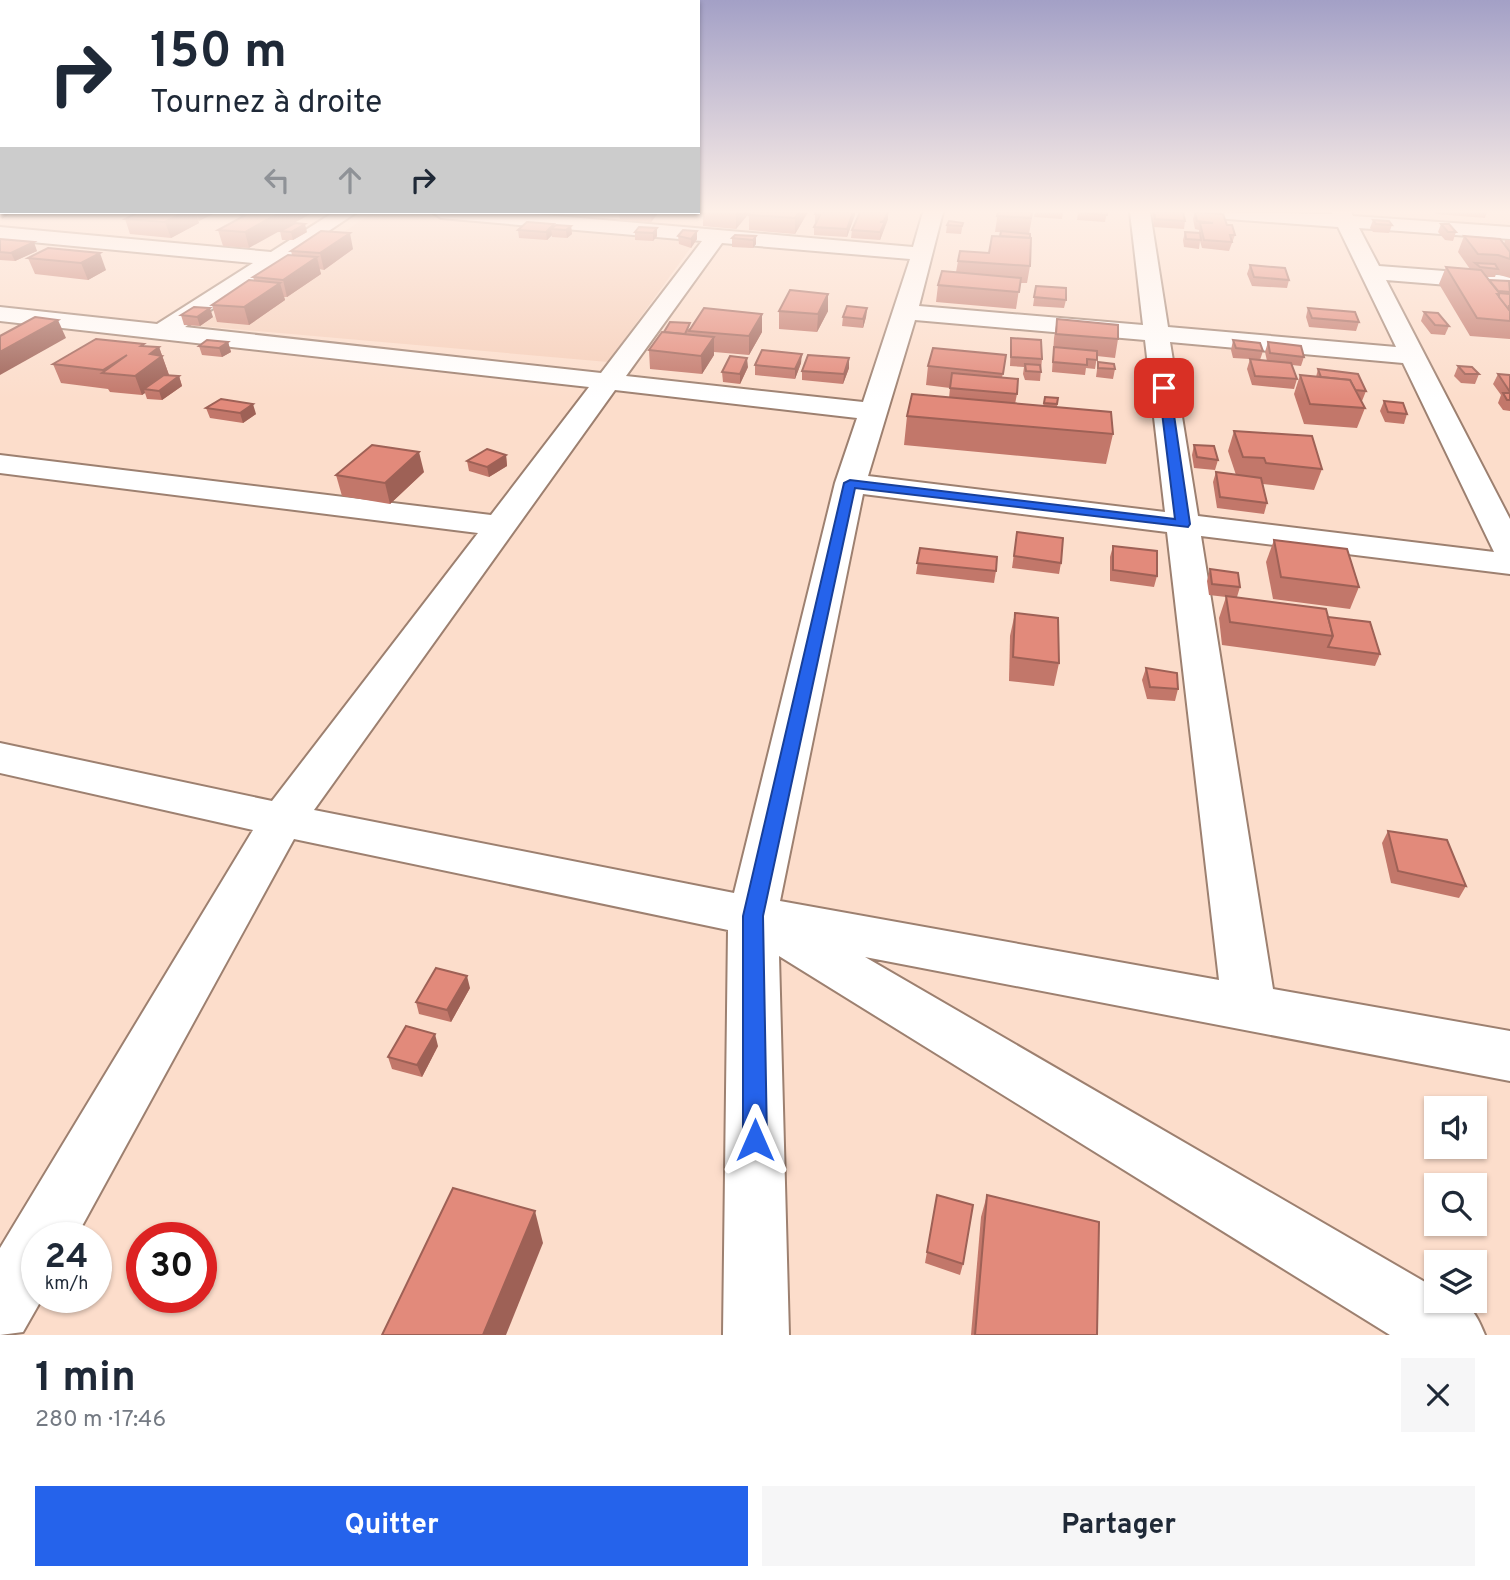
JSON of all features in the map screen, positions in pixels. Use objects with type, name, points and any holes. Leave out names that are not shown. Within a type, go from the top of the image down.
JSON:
[{"type":"street","points":[[161,332],[251,274]]},
{"type":"street","points":[[50,1222],[282,820],[688,274]]},
{"type":"street","points":[[756,1335],[753,916],[850,483],[916,274]]},
{"type":"street","points":[[1149,274],[1249,1007]]},
{"type":"street","points":[[1372,274],[1510,551]]},
{"type":"street","points":[[1400,274],[1510,283]]},
{"type":"street","points":[[906,312],[1413,356]]},
{"type":"street","points":[[0,314],[872,411]]},
{"type":"street","points":[[0,464],[502,526]]},
{"type":"street","points":[[850,483],[1510,564]]},
{"type":"street","points":[[0,758],[282,820],[753,916],[1510,1056]]},
{"type":"street","points":[[753,916],[1452,1335]]},
{"type":"street","points":[[0,1309],[21,1273]]},
{"type":"shaded area","points":[[279,274],[671,274],[608,362],[200,326]]},
{"type":"building","points":[[257,274],[291,274],[283,280],[253,277]]},
{"type":"building","points":[[941,274],[1021,278],[1019,292],[938,285]]},
{"type":"building","points":[[1253,274],[1287,274],[1289,280],[1254,277]]},
{"type":"building","points":[[1450,274],[1484,274],[1510,311],[1510,321],[1477,318]]},
{"type":"building","points":[[249,280],[280,283],[244,307],[212,305]]},
{"type":"building","points":[[1489,280],[1509,281],[1510,292],[1498,291]]},
{"type":"building","points":[[1036,286],[1066,288],[1066,300],[1034,297]]},
{"type":"building","points":[[790,290],[828,294],[818,314],[779,311]]},
{"type":"building","points":[[1499,293],[1510,294],[1510,311],[1499,297]]},
{"type":"building","points":[[847,306],[867,308],[863,319],[843,317]]},
{"type":"building","points":[[194,307],[210,308],[197,317],[181,315]]},
{"type":"building","points":[[704,308],[762,314],[749,336],[689,331]]},
{"type":"building","points":[[1308,308],[1355,312],[1359,322],[1312,318]]},
{"type":"building","points":[[1424,312],[1438,313],[1449,326],[1435,325]]},
{"type":"building","points":[[35,317],[58,320],[0,352],[0,336]]},
{"type":"building","points":[[1057,319],[1118,325],[1118,339],[1056,334]]},
{"type":"building","points":[[670,322],[690,323],[685,334],[664,332]]},
{"type":"building","points":[[662,332],[714,337],[701,356],[649,350]]},
{"type":"building","points":[[1011,338],[1041,340],[1042,359],[1011,357]]},
{"type":"building","points":[[96,339],[159,347],[150,354],[162,356],[135,376],[102,373],[127,355],[103,370],[53,364]]},
{"type":"building","points":[[207,340],[228,342],[219,348],[199,346]]},
{"type":"building","points":[[1233,340],[1260,343],[1263,351],[1236,348]]},
{"type":"building","points":[[1268,342],[1301,346],[1304,357],[1270,353]]},
{"type":"building","points":[[1054,347],[1097,351],[1097,360],[1087,359],[1087,365],[1053,362]]},
{"type":"building","points":[[933,348],[1006,355],[1003,374],[928,366]]},
{"type":"building","points":[[762,350],[802,354],[795,369],[755,365]]},
{"type":"building","points":[[808,355],[849,358],[844,374],[802,371]]},
{"type":"building","points":[[730,356],[747,358],[740,374],[722,372]]},
{"type":"building","points":[[1250,359],[1291,363],[1297,379],[1255,376]]},
{"type":"building","points":[[1098,362],[1114,364],[1115,369],[1098,368]]},
{"type":"building","points":[[1025,364],[1040,365],[1041,372],[1026,371]]},
{"type":"building","points":[[1458,366],[1472,367],[1479,374],[1465,374]]},
{"type":"building","points":[[1318,369],[1358,374],[1366,391],[1355,390],[1350,380],[1321,377]]},
{"type":"building","points":[[952,373],[1018,379],[1017,394],[950,388]]},
{"type":"building","points":[[1498,374],[1510,375],[1510,392]]},
{"type":"building","points":[[164,375],[179,376],[159,391],[144,389]]},
{"type":"building","points":[[1300,375],[1350,380],[1365,408],[1310,404]]},
{"type":"building","points":[[1503,393],[1510,393],[1510,400],[1507,400]]},
{"type":"building","points":[[912,394],[1111,412],[1113,434],[907,416]]},
{"type":"building","points":[[1045,397],[1058,398],[1057,404],[1044,403]]},
{"type":"building","points":[[221,399],[253,404],[240,413],[206,408]]},
{"type":"building","points":[[1384,401],[1403,403],[1407,414],[1388,412]]},
{"type":"building","points":[[1234,431],[1312,436],[1322,469],[1266,463],[1264,458],[1243,457]]},
{"type":"building","points":[[372,445],[419,452],[385,483],[336,475]]},
{"type":"building","points":[[1194,445],[1214,446],[1218,460],[1197,457]]},
{"type":"building","points":[[487,449],[506,455],[487,467],[467,461]]},
{"type":"building","points":[[1216,472],[1261,478],[1267,503],[1220,497]]},
{"type":"building","points":[[1017,532],[1063,538],[1061,563],[1014,556]]},
{"type":"building","points":[[1274,540],[1347,549],[1359,587],[1281,577]]},
{"type":"building","points":[[1113,546],[1157,551],[1157,576],[1113,570]]},
{"type":"building","points":[[920,548],[997,557],[996,571],[917,563]]},
{"type":"building","points":[[1210,569],[1238,573],[1240,587],[1212,584]]},
{"type":"building","points":[[1226,596],[1326,609],[1333,636],[1230,622]]},
{"type":"building","points":[[1015,613],[1058,618],[1059,663],[1013,657]]},
{"type":"building","points":[[1328,617],[1370,622],[1380,654],[1328,647],[1333,636]]},
{"type":"building","points":[[1146,668],[1177,673],[1178,689],[1150,687]]},
{"type":"building","points":[[1388,831],[1447,840],[1466,886],[1398,871]]},
{"type":"building","points":[[436,968],[467,976],[447,1010],[416,1002]]},
{"type":"building","points":[[406,1026],[435,1034],[417,1065],[388,1057]]},
{"type":"building","points":[[453,1188],[535,1211],[483,1335],[382,1335]]},
{"type":"building","points":[[937,1195],[973,1205],[963,1264],[927,1252]]},
{"type":"building","points":[[987,1195],[1099,1222],[1097,1335],[975,1335]]},
{"type":"route","points":[[755,1140],[753,916],[850,483],[1183,524],[1164,388]]}]
